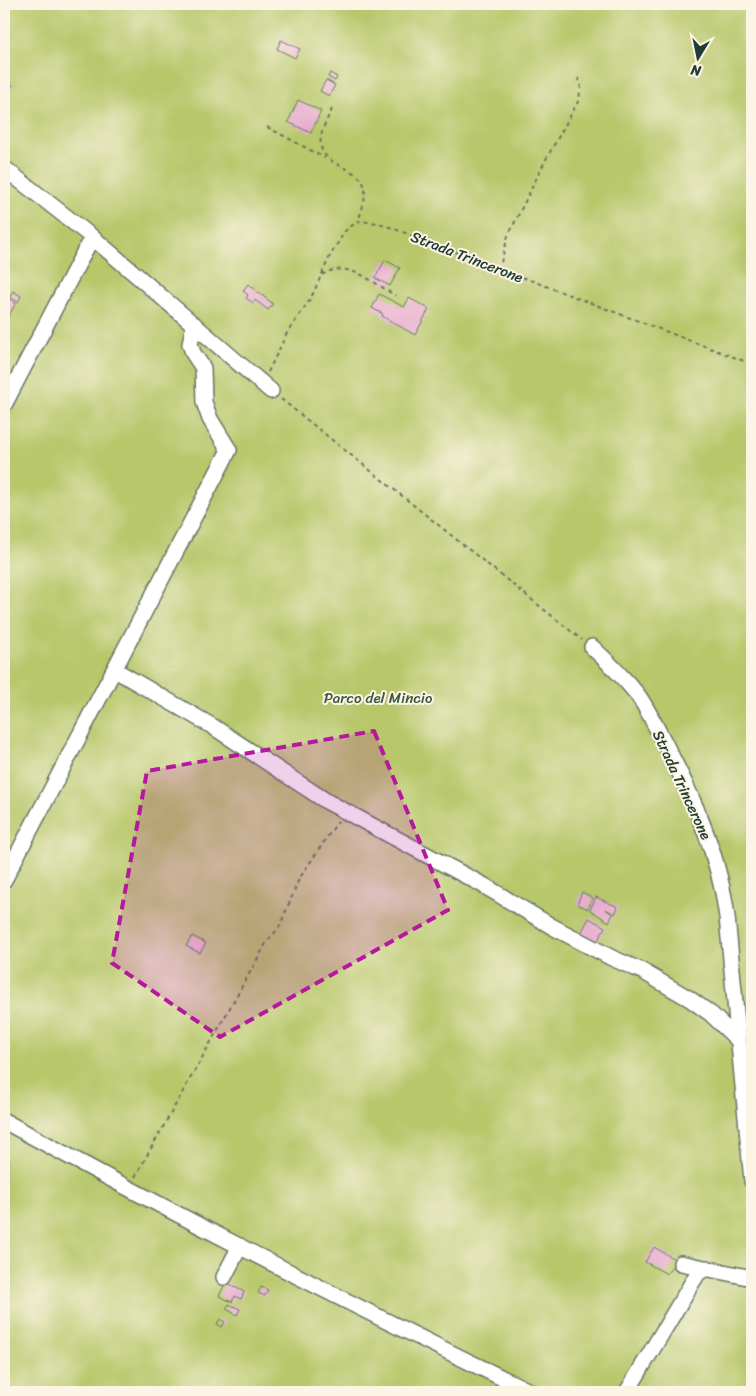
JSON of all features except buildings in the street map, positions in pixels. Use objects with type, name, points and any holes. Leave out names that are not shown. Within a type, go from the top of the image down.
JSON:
[{"type":"street","points":[[4,168],[92,237],[266,387]]},
{"type":"street","points":[[4,405],[92,237]]},
{"type":"street","points":[[4,880],[229,450],[210,419],[204,402],[203,368],[190,344],[194,324]]},
{"type":"street","name":"Strada Trincerone","points":[[592,648],[639,696],[678,769],[701,818],[723,887],[752,1181]]},
{"type":"street","points":[[115,670],[212,726],[272,768],[345,811],[483,885],[553,927],[612,958],[642,971],[690,998],[712,1014],[738,1040]]},
{"type":"street","points":[[4,1120],[240,1246],[468,1363],[531,1392]]},
{"type":"street","points":[[224,1277],[240,1246]]},
{"type":"street","points":[[681,1262],[752,1278]]},
{"type":"street","points":[[626,1392],[698,1273],[707,1268]]},
{"type":"path","points":[[499,270],[508,236],[545,161],[579,100],[581,84],[578,78]]},
{"type":"path","points":[[326,158],[320,148],[321,137],[332,109]]},
{"type":"path","points":[[268,127],[358,175],[364,184],[366,194],[358,221],[345,231],[311,298],[287,333],[266,387],[592,648]]},
{"type":"path","name":"Strada Trincerone","points":[[358,221],[379,224],[752,364]]},
{"type":"path","points":[[321,275],[332,269],[346,268],[396,296]]},
{"type":"path","points":[[127,1187],[134,1180],[161,1134],[268,940],[279,928],[298,879],[345,811]]},
{"type":"highlighted area","points":[[374,731],[448,910],[220,1037],[112,963],[147,771]]},
{"type":"green space","name":"Parco del Mincio","points":[[4,4],[752,4],[752,1392],[4,1392]]}]
